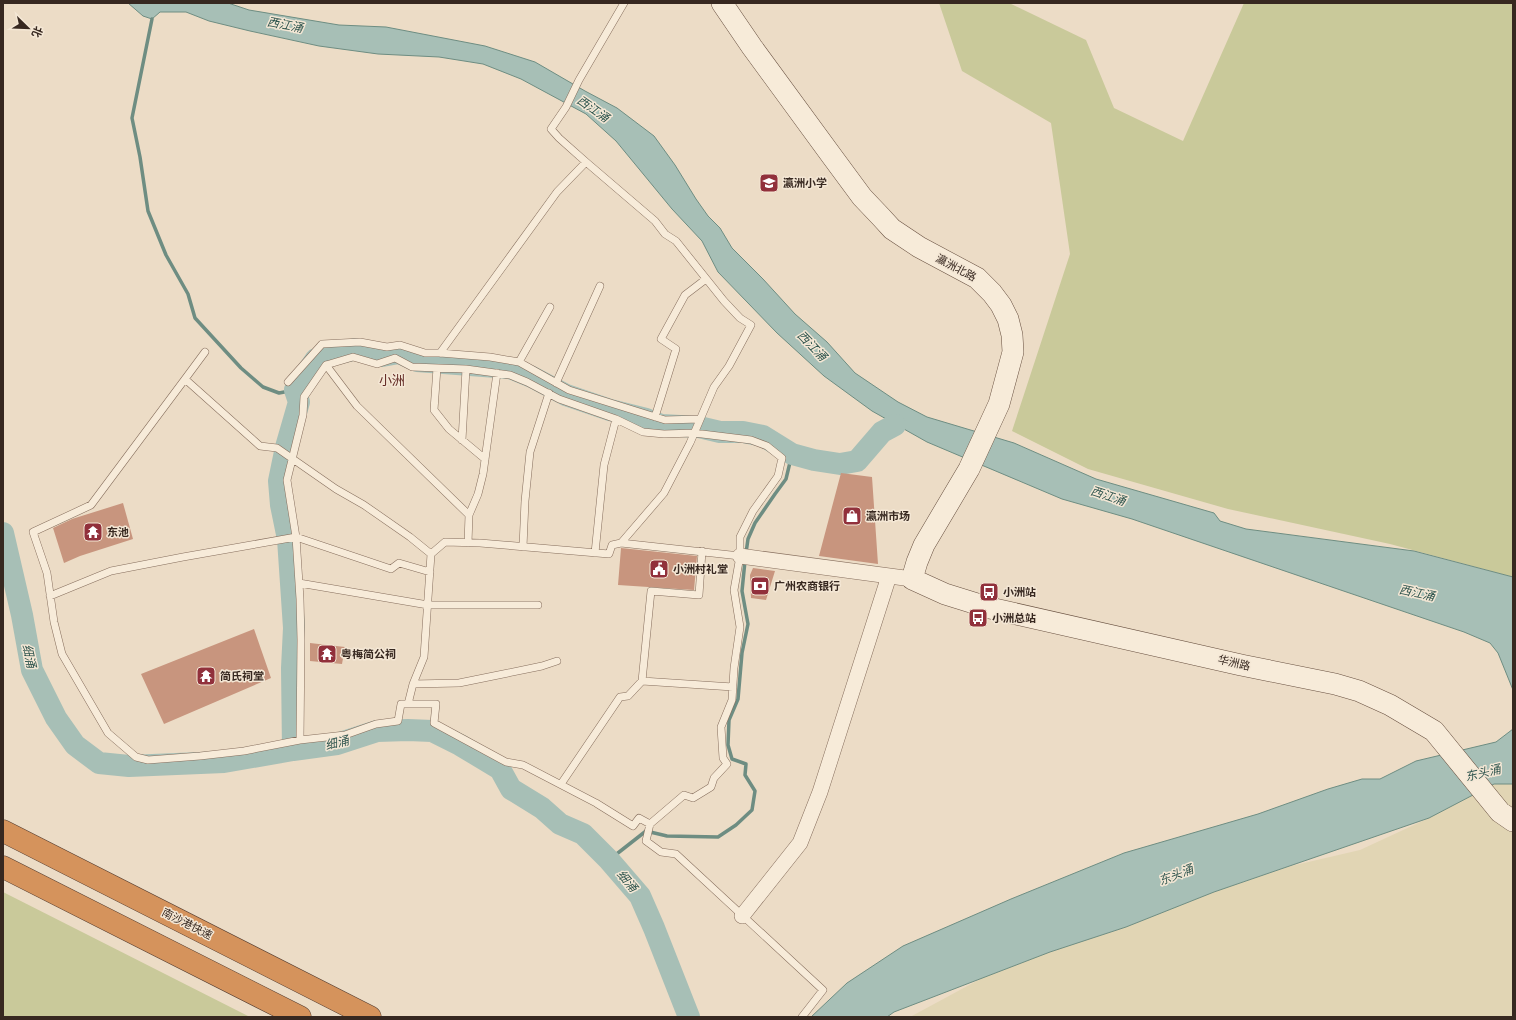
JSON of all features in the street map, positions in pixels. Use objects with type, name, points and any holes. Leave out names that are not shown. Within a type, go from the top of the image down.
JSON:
[{"type":"highway","name":"南沙港快速","points":[[3,831],[370,1017]]},
{"type":"highway","points":[[3,867],[300,1017]]},
{"type":"main road","name":"瀛洲北路","points":[[722,3],[826,149],[862,197],[881,218],[892,229],[919,247],[977,278],[992,293],[1001,305],[1008,319],[1012,335],[1013,352],[999,404],[969,469],[924,545],[912,579]]},
{"type":"main road","name":"华洲路","points":[[912,579],[945,594],[990,608],[1241,665],[1334,684],[1359,691],[1390,705],[1434,731],[1490,801],[1500,812],[1513,821]]},
{"type":"street","points":[[740,556],[912,579]]},
{"type":"street","points":[[742,916],[800,843],[820,792],[889,576]]},
{"type":"lane","points":[[621,543],[664,493],[694,433],[714,387],[729,366],[751,325],[740,318],[724,301],[676,241],[665,234],[655,220],[586,162],[551,129],[566,107],[624,3]]},
{"type":"lane","points":[[440,353],[557,192],[586,162]]},
{"type":"lane","points":[[656,417],[676,349],[661,339],[685,295],[706,279]]},
{"type":"lane","points":[[556,383],[600,286]]},
{"type":"lane","points":[[520,362],[550,307]]},
{"type":"lane","points":[[288,382],[322,344],[360,342],[387,347],[400,345],[425,353],[490,357],[520,362],[568,390],[665,420],[700,419]]},
{"type":"lane","points":[[205,352],[91,505],[33,532],[47,574],[62,654],[108,733],[136,757],[148,760],[200,756],[244,751],[300,740],[345,736],[376,724],[398,721],[401,704],[436,704],[434,723],[506,762],[523,765],[561,784],[596,803],[633,826],[639,818],[650,824]]},
{"type":"lane","points":[[300,740],[301,640],[299,584],[296,537],[287,480],[303,415],[304,397],[326,365],[353,357],[377,364],[395,358],[412,367],[466,369],[510,374],[560,399],[616,419],[643,432],[664,434],[694,433],[752,440],[767,446],[782,458],[778,476],[753,512],[740,537],[740,556],[734,590],[740,627],[734,668],[732,700],[721,727],[723,758],[727,764],[714,778],[711,787],[693,798],[684,795],[650,824],[646,841],[661,852],[676,854],[824,990],[802,1017]]},
{"type":"lane","points":[[326,365],[357,406],[469,515]]},
{"type":"lane","points":[[437,368],[434,410],[449,429],[485,459]]},
{"type":"lane","points":[[462,440],[466,369]]},
{"type":"lane","points":[[468,542],[469,515],[478,494],[485,459],[497,373]]},
{"type":"lane","points":[[185,379],[260,446],[277,448],[376,514],[431,554]]},
{"type":"lane","points":[[523,547],[525,501],[530,452],[548,393]]},
{"type":"lane","points":[[595,553],[604,465],[616,419]]},
{"type":"lane","points":[[50,596],[111,571],[296,537],[391,569],[399,563],[430,572]]},
{"type":"lane","points":[[408,704],[413,684],[424,657],[431,554],[445,542],[468,542],[610,554],[612,544],[621,543],[740,556]]},
{"type":"lane","points":[[561,784],[620,697],[628,696],[642,681],[652,591],[699,595],[702,551]]},
{"type":"lane","points":[[299,584],[428,605],[538,605]]},
{"type":"lane","points":[[413,684],[460,682],[542,666],[557,661]]},
{"type":"lane","points":[[642,681],[732,687]]},
{"type":"shaded area","points":[[1494,784],[1513,784],[1513,1017],[910,1017],[984,977],[1050,952],[1126,927],[1214,892],[1291,866],[1360,850],[1429,818]]},
{"type":"green space","points":[[939,3],[1009,3],[1086,40],[1114,108],[1183,141],[1244,3],[1513,3],[1513,577],[1390,544],[1228,509],[1088,469],[1012,431],[1070,254],[1051,123],[962,71]]},
{"type":"green space","points":[[3,892],[250,1017],[3,1017]]},
{"type":"water","name":"西江涌","points":[[128,3],[228,3],[249,10],[339,25],[386,27],[485,46],[535,62],[617,108],[654,136],[708,216],[720,228],[732,248],[795,314],[827,342],[855,373],[898,402],[927,417],[1014,443],[1096,479],[1214,513],[1220,521],[1246,529],[1414,551],[1513,577],[1513,690],[1498,653],[1490,643],[1464,632],[1132,519],[1062,499],[927,442],[872,411],[824,376],[777,333],[718,272],[702,241],[672,209],[616,141],[586,114],[521,79],[483,64],[439,57],[378,54],[319,46],[209,21],[186,12],[160,12],[152,19],[143,16]]},
{"type":"water","name":"东头涌","points":[[1513,729],[1513,784],[1494,784],[1429,818],[1214,892],[1126,927],[1050,952],[894,1012],[887,1017],[811,1017],[847,983],[903,946],[1011,899],[1124,853],[1258,814],[1328,789],[1362,779],[1380,779],[1416,761],[1496,742]]},
{"type":"building","name":"瀛洲市场","points":[[841,473],[872,477],[878,564],[819,556]]},
{"type":"building","name":"东池","points":[[123,503],[133,539],[80,556],[64,563],[53,528],[72,519]]},
{"type":"building","name":"小洲村礼堂","points":[[621,548],[697,556],[694,590],[618,585]]},
{"type":"building","name":"广州农商银行","points":[[753,568],[775,571],[766,600],[751,598],[750,575]]},
{"type":"building","name":"简氏祠堂","points":[[254,629],[271,678],[164,724],[141,674]]},
{"type":"building","name":"粤梅简公祠","points":[[310,643],[345,647],[342,664],[310,661]]},
{"type":"waterway","points":[[152,19],[132,118],[140,157],[148,211],[166,255],[188,294],[195,318],[241,368],[263,387],[279,393],[295,390]]},
{"type":"waterway","points":[[293,750],[292,668],[294,628],[288,539],[281,505],[279,481],[286,447],[299,402],[295,390],[316,359],[356,349],[382,356],[399,353],[417,361],[510,368],[532,377],[566,395],[610,410],[646,419],[661,425],[699,427],[720,432],[743,432],[763,436],[792,454],[814,460],[840,464],[857,461],[882,432],[895,425]]},
{"type":"waterway","points":[[746,553],[748,539],[755,523],[786,479],[792,454]]},
{"type":"waterway","name":"细涌","points":[[3,533],[22,615],[32,670],[56,718],[75,745],[99,763],[129,766],[224,762],[337,744],[377,731],[432,731],[460,745],[500,769],[511,789],[542,808],[560,824],[583,834],[609,860],[640,896],[689,1017]]},
{"type":"waterway","points":[[609,860],[646,831],[667,836],[718,837],[736,825],[752,810],[755,791],[745,775],[746,764],[732,759],[728,745],[729,720],[738,699],[742,653],[748,624],[742,591],[745,561]]},
{"type":"place","name":"瀛洲小学","points":[[769,183]]},
{"type":"place","name":"瀛洲市场","points":[[852,516]]},
{"type":"place","name":"东池","points":[[93,532]]},
{"type":"place","name":"小洲村礼堂","points":[[659,569]]},
{"type":"place","name":"广州农商银行","points":[[760,586]]},
{"type":"place","name":"小洲站","points":[[989,592]]},
{"type":"place","name":"小洲总站","points":[[978,618]]},
{"type":"place","name":"粤梅简公祠","points":[[327,654]]},
{"type":"place","name":"简氏祠堂","points":[[206,676]]},
{"type":"district","name":"小洲","points":[[392,380]]}]
